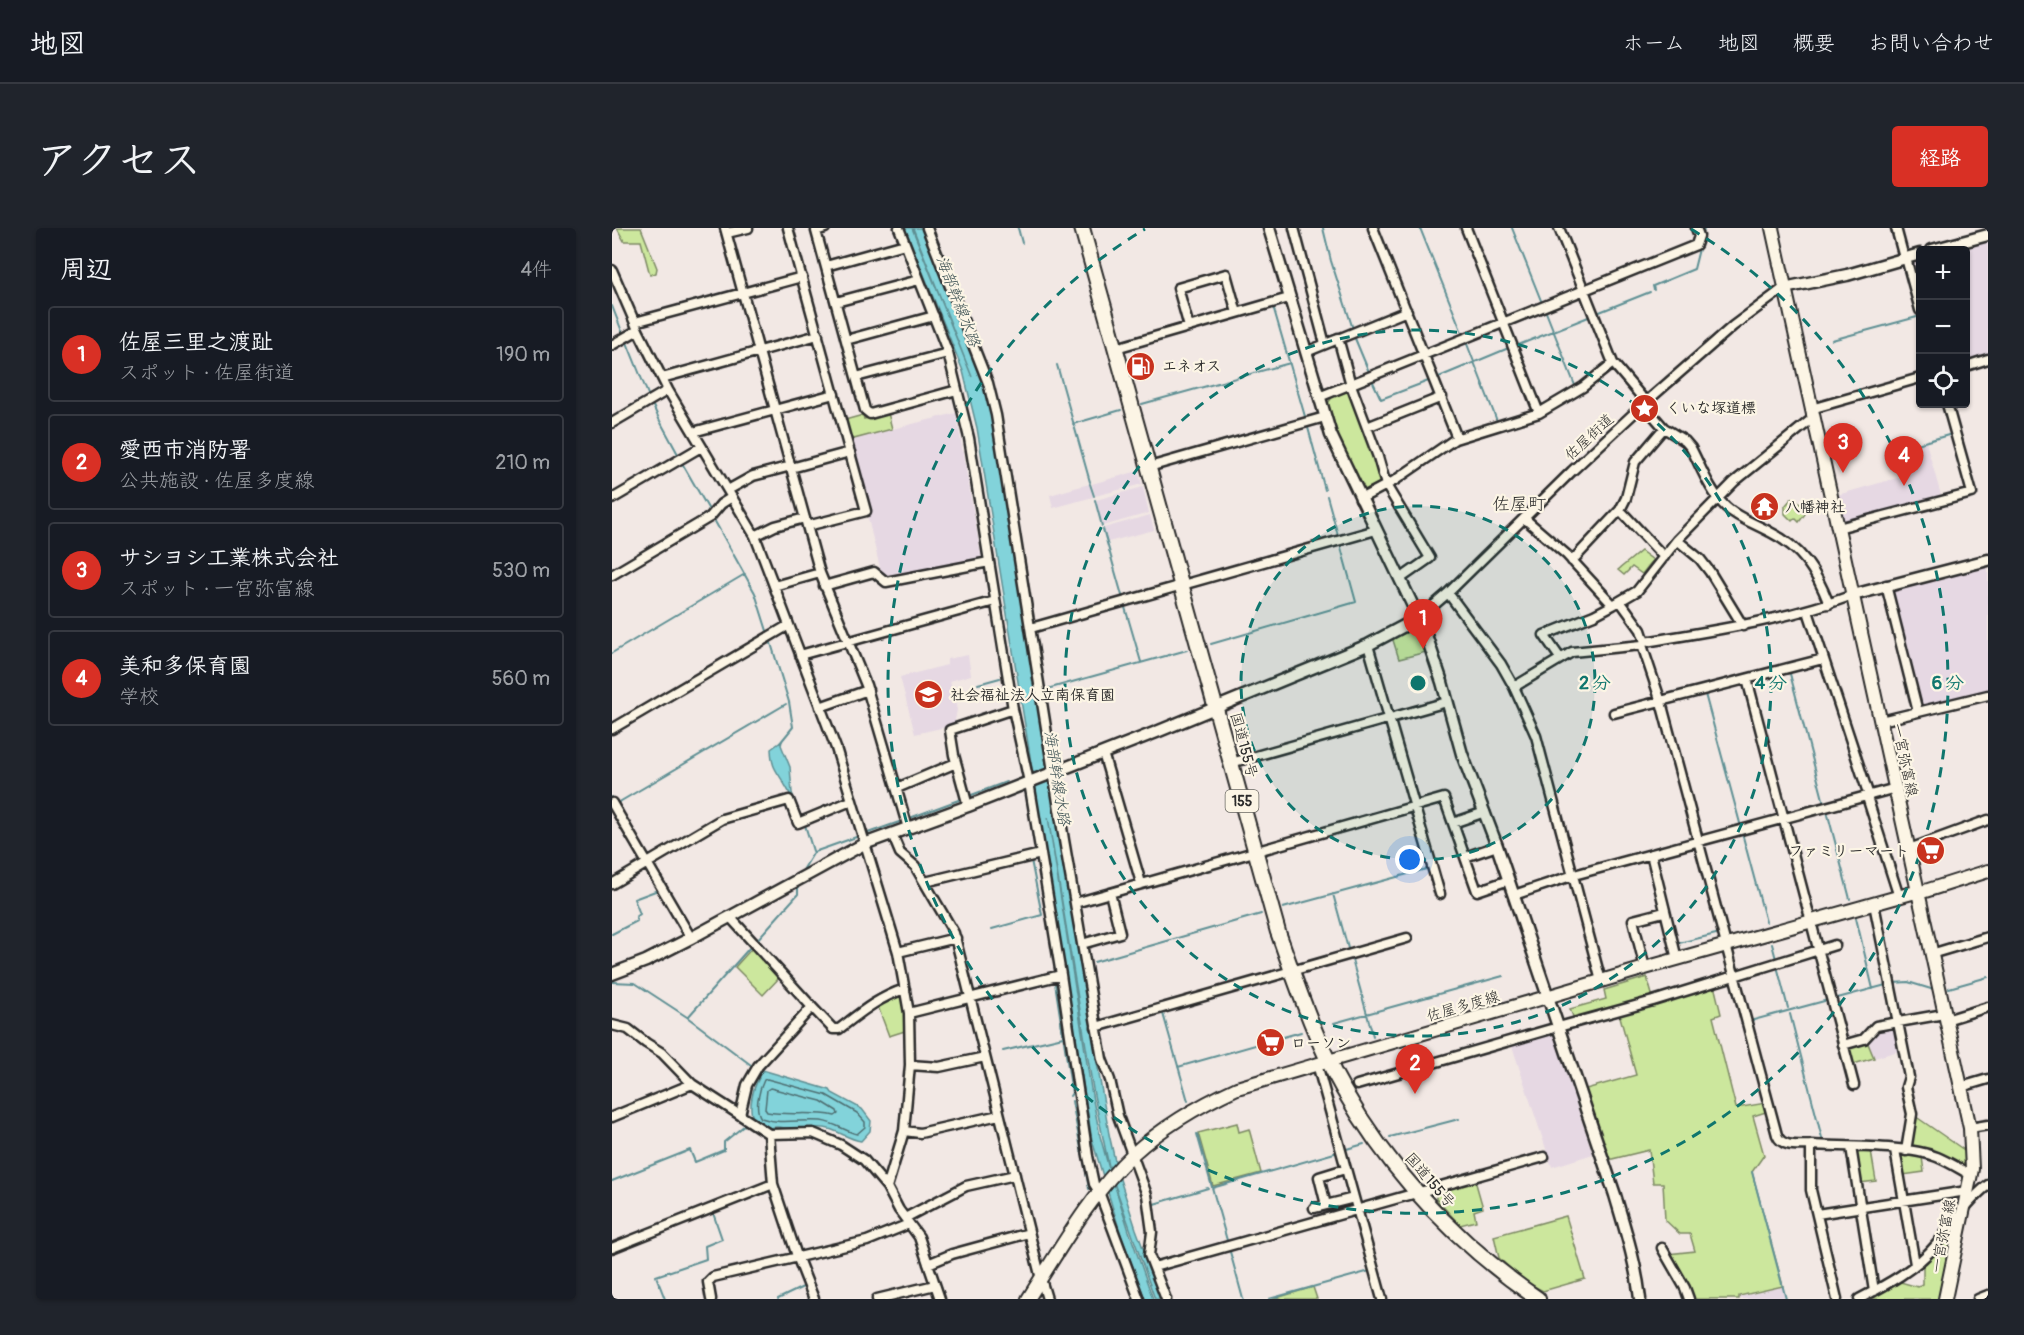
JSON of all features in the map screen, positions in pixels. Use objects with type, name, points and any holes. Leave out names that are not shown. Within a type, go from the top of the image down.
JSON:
[{"type":"highway","name":"国道155号","points":[[1082,228],[1278,933],[1323,1063],[1342,1087],[1369,1131],[1396,1168],[1418,1193],[1490,1264],[1538,1299]]},
{"type":"main road","name":"一宮弥富線","points":[[1772,228],[1970,1128],[1971,1175],[1946,1299]]},
{"type":"main road","name":"佐屋多度線","points":[[1028,1299],[1099,1192],[1129,1158],[1165,1128],[1208,1101],[1237,1088],[1645,968],[1988,871]]},
{"type":"street","points":[[748,228],[726,231],[820,573],[868,690],[907,823]]},
{"type":"street","points":[[756,536],[775,526],[866,511],[789,228]]},
{"type":"street","points":[[825,228],[816,231],[865,410],[870,414],[957,390]]},
{"type":"street","points":[[898,228],[948,352],[969,438],[1013,709],[1029,782],[1062,975],[1088,1156],[1094,1184],[1139,1299]]},
{"type":"street","points":[[927,228],[988,383],[996,415],[1053,773],[1102,1059],[1110,1080],[1129,1158],[1147,1195],[1152,1232],[1149,1255],[1166,1299]]},
{"type":"street","points":[[1294,228],[1325,344]]},
{"type":"street","points":[[1373,228],[1457,438]]},
{"type":"street","points":[[1466,228],[1539,413]]},
{"type":"street","points":[[1558,228],[1613,363],[1664,428],[1686,441],[1718,498],[1735,514],[1773,533],[1801,552],[1822,587],[1829,604]]},
{"type":"street","points":[[1319,397],[1696,245],[1699,236],[1696,228]]},
{"type":"street","points":[[1896,228],[1917,300]]},
{"type":"street","points":[[1272,229],[1289,298],[1339,456],[1419,618],[1442,682],[1462,754],[1509,880],[1626,1231],[1640,1299]]},
{"type":"street","points":[[1947,246],[1988,235]]},
{"type":"street","points":[[826,266],[905,244]]},
{"type":"street","points":[[1784,288],[1847,275],[1916,255]]},
{"type":"street","points":[[612,270],[668,390],[756,536],[836,748],[898,952],[909,1013],[910,1065],[904,1131],[887,1187]]},
{"type":"street","points":[[1189,327],[1178,288],[1226,274],[1237,313]]},
{"type":"street","points":[[612,345],[637,326],[743,292],[802,277]]},
{"type":"street","points":[[836,302],[919,280]]},
{"type":"street","name":"佐屋街道","points":[[1419,618],[1448,593],[1645,403],[1733,326],[1784,288]]},
{"type":"street","points":[[1116,348],[1289,298]]},
{"type":"street","points":[[1306,352],[1407,311]]},
{"type":"street","points":[[846,340],[934,316]]},
{"type":"street","points":[[662,378],[818,336]]},
{"type":"street","points":[[1338,338],[1351,385],[1386,485],[1430,558],[1400,579]]},
{"type":"street","points":[[856,377],[948,352]]},
{"type":"street","points":[[1970,364],[1988,359]]},
{"type":"street","points":[[1360,499],[1386,485],[1457,438],[1539,413],[1583,387],[1613,363]]},
{"type":"street","points":[[1560,658],[1544,635],[1594,615],[1637,591],[1677,540],[1718,498],[1812,413],[1916,379]]},
{"type":"street","points":[[612,423],[668,390]]},
{"type":"street","points":[[693,432],[834,394]]},
{"type":"street","points":[[1367,427],[1442,397]]},
{"type":"street","points":[[1838,528],[1972,493],[1948,408]]},
{"type":"street","points":[[1149,466],[1325,417]]},
{"type":"street","points":[[1572,561],[1620,510],[1626,498],[1635,462],[1664,428]]},
{"type":"street","points":[[612,499],[701,447]]},
{"type":"street","points":[[612,575],[710,517],[730,493],[753,476],[850,452]]},
{"type":"street","points":[[1620,510],[1664,557]]},
{"type":"street","points":[[1524,518],[1617,603],[1641,630],[1779,1140],[1784,1144],[1895,1150],[1936,1156],[1971,1175]]},
{"type":"street","points":[[1031,628],[1376,530]]},
{"type":"street","points":[[1677,540],[1700,559],[1710,572],[1743,626]]},
{"type":"street","points":[[1514,687],[1572,652],[1643,644],[1743,626],[1808,611],[1886,585],[1988,560]]},
{"type":"street","points":[[824,586],[874,572],[886,582],[989,562]]},
{"type":"street","points":[[774,586],[820,573]]},
{"type":"street","points":[[1886,585],[1918,712]]},
{"type":"street","points":[[1448,593],[1500,664],[1514,687],[1536,736],[1601,981]]},
{"type":"street","points":[[800,655],[995,602]]},
{"type":"street","points":[[1808,611],[1899,897]]},
{"type":"street","points":[[612,974],[646,961],[730,917],[862,838],[892,834],[907,823],[1053,773],[1368,645],[1419,618]]},
{"type":"street","points":[[612,729],[789,625]]},
{"type":"street","points":[[1368,645],[1440,894]]},
{"type":"street","points":[[1614,713],[1823,659]]},
{"type":"street","points":[[1747,679],[1854,1085]]},
{"type":"street","points":[[820,707],[868,690]]},
{"type":"street","points":[[1881,721],[1988,695]]},
{"type":"street","points":[[1232,763],[1446,702]]},
{"type":"street","points":[[967,801],[956,763],[950,730],[1013,709]]},
{"type":"street","points":[[1103,753],[1141,883]]},
{"type":"street","points":[[897,789],[956,763]]},
{"type":"street","points":[[1514,895],[1574,875],[1896,788]]},
{"type":"street","points":[[1075,903],[1444,798],[1477,891],[1509,880]]},
{"type":"street","points":[[612,884],[722,819],[789,800],[798,823],[851,801]]},
{"type":"street","points":[[612,803],[691,938]]},
{"type":"street","points":[[1452,823],[1485,812]]},
{"type":"street","points":[[1909,849],[1988,820]]},
{"type":"street","points":[[892,834],[900,853],[915,866],[926,882],[956,938],[1047,1299]]},
{"type":"street","points":[[1465,857],[1497,846]]},
{"type":"street","points":[[926,882],[1041,854]]},
{"type":"street","points":[[1651,854],[1677,959]]},
{"type":"street","points":[[1082,944],[1120,933],[1110,893]]},
{"type":"street","points":[[1874,904],[1909,1077],[1906,1087],[1912,1114],[1906,1151]]},
{"type":"street","points":[[1645,968],[1633,921],[1665,912]]},
{"type":"street","points":[[730,917],[833,1029],[839,1029],[888,994],[905,990]]},
{"type":"street","points":[[1931,954],[1988,937]]},
{"type":"street","points":[[898,952],[956,938]]},
{"type":"street","points":[[1096,1027],[1407,938]]},
{"type":"street","points":[[1562,1026],[1835,945]]},
{"type":"street","points":[[909,1013],[1062,975]]},
{"type":"street","points":[[740,1115],[747,1084],[756,1069],[812,1007]]},
{"type":"street","points":[[1843,1045],[1864,1039],[1876,1026],[1945,1017],[1988,1007]]},
{"type":"street","points":[[612,1025],[628,1029],[646,1044],[662,1053],[692,1084],[769,1134],[813,1133],[841,1145],[864,1160],[887,1187],[899,1210],[919,1237],[940,1299]]},
{"type":"street","points":[[1357,1085],[1551,1029]]},
{"type":"street","points":[[910,1065],[939,1067],[985,1057]]},
{"type":"street","points":[[1323,1063],[1345,1169],[1382,1299]]},
{"type":"street","points":[[1961,1087],[1988,1079]]},
{"type":"street","points":[[612,1117],[692,1084]]},
{"type":"street","points":[[904,1131],[920,1133],[999,1115]]},
{"type":"street","points":[[1970,1128],[1988,1125]]},
{"type":"street","points":[[769,1134],[773,1184],[814,1299]]},
{"type":"street","points":[[1811,1146],[1811,1190],[1837,1299]]},
{"type":"street","points":[[1851,1147],[1874,1291]]},
{"type":"street","points":[[1895,1150],[1915,1264]]},
{"type":"street","points":[[1154,1267],[1544,1157]]},
{"type":"street","points":[[1326,1205],[1319,1177],[1345,1169]]},
{"type":"street","points":[[711,1299],[709,1279],[867,1241],[907,1221],[966,1186],[1015,1175]]},
{"type":"street","points":[[612,1248],[773,1184]]},
{"type":"street","points":[[1859,1299],[1891,1282],[1935,1248],[1973,1198],[1988,1185]]},
{"type":"street","points":[[1817,1214],[1967,1191]]},
{"type":"street","points":[[1314,1208],[1353,1198]]},
{"type":"street","points":[[928,1264],[952,1254],[1029,1233]]},
{"type":"street","points":[[1662,1248],[1689,1299]]},
{"type":"street","points":[[878,1299],[935,1285]]},
{"type":"shaded area","points":[[1988,241],[1988,356],[1970,362],[1970,246]]},
{"type":"shaded area","points":[[1916,260],[1916,276],[1913,264]]},
{"type":"shaded area","points":[[956,413],[982,560],[888,579],[883,576],[880,568],[849,440]]},
{"type":"shaded area","points":[[1926,442],[1942,499],[1841,525],[1834,496],[1904,476],[1897,451]]},
{"type":"shaded area","points":[[1138,471],[1142,484],[1095,496],[1092,484]]},
{"type":"shaded area","points":[[1089,484],[1093,497],[1053,508],[1050,495]]},
{"type":"shaded area","points":[[1143,487],[1149,513],[1103,526],[1096,500]]},
{"type":"shaded area","points":[[1150,515],[1154,530],[1108,542],[1104,528]]},
{"type":"shaded area","points":[[1988,564],[1988,691],[1920,708],[1889,588]]},
{"type":"shaded area","name":"社会福祉法人立南保育園","points":[[968,655],[971,675],[950,681],[957,710],[954,725],[915,734],[900,677],[947,665],[947,659]]},
{"type":"shaded area","points":[[1897,1026],[1902,1050],[1874,1058],[1867,1041],[1876,1029]]},
{"type":"shaded area","points":[[1552,1031],[1593,1154],[1552,1167],[1511,1043]]},
{"type":"shaded area","points":[[1783,1286],[1786,1299],[1739,1299],[1739,1297]]},
{"type":"green space","points":[[617,228],[641,228],[657,268],[656,273],[650,275],[641,241],[624,241]]},
{"type":"green space","points":[[1348,391],[1352,395],[1381,481],[1381,485],[1365,493],[1343,451],[1328,403],[1333,396]]},
{"type":"green space","points":[[888,413],[892,429],[850,440],[845,420],[863,415],[864,419]]},
{"type":"green space","points":[[1792,498],[1800,504],[1805,514],[1799,522],[1795,518],[1792,521],[1785,514],[1785,506]]},
{"type":"green space","points":[[1641,551],[1653,560],[1642,574],[1632,567],[1624,575],[1618,570]]},
{"type":"green space","points":[[1407,630],[1420,633],[1426,652],[1399,659],[1392,637]]},
{"type":"green space","points":[[754,946],[782,975],[763,995],[735,967]]},
{"type":"green space","points":[[1647,977],[1653,998],[1574,1019],[1570,1009],[1606,999],[1604,990]]},
{"type":"green space","points":[[1714,985],[1721,1014],[1713,1017],[1736,1108],[1766,1103],[1769,1111],[1753,1116],[1764,1155],[1752,1172],[1783,1286],[1739,1296],[1739,1299],[1691,1299],[1668,1254],[1695,1251],[1690,1234],[1680,1234],[1665,1220],[1663,1183],[1653,1183],[1649,1150],[1608,1160],[1586,1089],[1636,1075],[1619,1013]]},
{"type":"green space","points":[[903,993],[908,1030],[889,1036],[877,1004]]},
{"type":"green space","points":[[1867,1041],[1874,1058],[1850,1065],[1846,1049]]},
{"type":"green space","points":[[1915,1116],[1967,1152],[1965,1169],[1909,1149]]},
{"type":"green space","points":[[1237,1123],[1239,1132],[1249,1129],[1261,1173],[1213,1186],[1198,1133]]},
{"type":"green space","points":[[1856,1150],[1871,1151],[1876,1181],[1859,1183],[1854,1153]]},
{"type":"green space","points":[[1899,1153],[1922,1157],[1924,1172],[1903,1175]]},
{"type":"green space","points":[[1475,1180],[1483,1208],[1474,1211],[1476,1221],[1460,1225],[1436,1199],[1436,1190]]},
{"type":"green space","points":[[1566,1216],[1585,1279],[1543,1291],[1524,1281],[1499,1258],[1494,1236]]},
{"type":"green space","points":[[1948,1234],[1952,1238],[1939,1299],[1863,1299],[1897,1281],[1918,1287],[1923,1284],[1923,1259]]},
{"type":"green space","points":[[1313,1287],[1317,1299],[1273,1299]]},
{"type":"water","points":[[905,228],[912,228],[972,377],[913,228],[923,228],[985,384],[994,421],[1049,776],[1109,1134],[1117,1170],[1162,1299],[1155,1299],[1112,1177],[1153,1299],[1145,1299],[1121,1235],[1092,1140],[977,428],[963,371]],"holes":[[[1048,817],[1094,1095],[1111,1176],[1092,1095]]]},
{"type":"water","points":[[782,741],[781,745],[790,767],[792,793],[801,816],[772,761],[771,749]]},
{"type":"water","points":[[759,1069],[830,1090],[862,1109],[871,1121],[870,1131],[861,1141],[824,1128],[771,1128],[756,1122],[751,1113],[751,1107],[759,1078],[756,1073]]},
{"type":"waterway","points":[[1018,228],[1022,243]]},
{"type":"waterway","points":[[1323,228],[1353,329]]},
{"type":"waterway","points":[[1420,228],[1463,335]]},
{"type":"waterway","points":[[1512,228],[1542,303]]},
{"type":"waterway","points":[[1702,237],[1704,228]]},
{"type":"waterway","points":[[1654,290],[1653,286],[1694,269],[1700,245]]},
{"type":"waterway","points":[[1597,313],[1650,292]]},
{"type":"waterway","points":[[612,306],[623,334]]},
{"type":"waterway","points":[[1273,306],[1306,420]]},
{"type":"waterway","points":[[1546,312],[1576,388]]},
{"type":"waterway","points":[[1516,346],[1591,316]]},
{"type":"waterway","points":[[1832,340],[1916,317]]},
{"type":"waterway","points":[[1354,336],[1369,372]]},
{"type":"waterway","points":[[626,340],[649,397]]},
{"type":"waterway","points":[[1467,344],[1497,421]]},
{"type":"waterway","points":[[1439,377],[1511,347]]},
{"type":"waterway","points":[[1142,404],[1290,363]]},
{"type":"waterway","points":[[1057,365],[1090,482]]},
{"type":"waterway","points":[[1372,380],[1381,399],[1431,380]]},
{"type":"waterway","points":[[652,404],[679,456]]},
{"type":"waterway","points":[[1073,424],[1121,410]]},
{"type":"waterway","points":[[1307,424],[1325,490]]},
{"type":"waterway","points":[[1896,450],[1952,434]]},
{"type":"waterway","points":[[682,463],[709,510]]},
{"type":"waterway","points":[[1090,484],[1094,496]]},
{"type":"waterway","points":[[1327,496],[1339,539]]},
{"type":"waterway","points":[[1095,500],[1102,526]]},
{"type":"waterway","points":[[713,518],[755,593],[768,634]]},
{"type":"waterway","points":[[1103,529],[1123,599]]},
{"type":"waterway","points":[[1211,644],[1356,602],[1340,544]]},
{"type":"waterway","points":[[612,653],[745,574]]},
{"type":"waterway","points":[[1124,604],[1141,662]]},
{"type":"waterway","points":[[770,640],[789,702],[793,727],[780,743]]},
{"type":"waterway","points":[[1047,689],[1187,650]]},
{"type":"waterway","points":[[1789,670],[1824,803]]},
{"type":"waterway","points":[[978,684],[1000,678]]},
{"type":"waterway","points":[[1705,694],[1741,827]]},
{"type":"waterway","points":[[612,797],[616,804],[786,704]]},
{"type":"waterway","points":[[969,796],[1006,782]]},
{"type":"waterway","points":[[907,819],[964,798]]},
{"type":"waterway","points":[[1827,811],[1850,899]]},
{"type":"waterway","points":[[865,834],[902,821]]},
{"type":"waterway","points":[[805,825],[813,851]]},
{"type":"waterway","points":[[1742,833],[1766,922]]},
{"type":"waterway","points":[[800,875],[814,852],[859,836]]},
{"type":"waterway","points":[[992,929],[1042,915],[1031,860],[1029,861]]},
{"type":"waterway","points":[[1283,908],[1430,868]]},
{"type":"waterway","points":[[756,941],[798,894],[798,885]]},
{"type":"waterway","points":[[612,934],[637,921],[636,917],[640,914],[634,899],[658,890]]},
{"type":"waterway","points":[[1333,894],[1349,952]]},
{"type":"waterway","points":[[1094,962],[1261,914]]},
{"type":"waterway","points":[[1856,918],[1873,989]]},
{"type":"waterway","points":[[1679,943],[1716,934]]},
{"type":"waterway","points":[[1772,944],[1776,959]]},
{"type":"waterway","points":[[688,1017],[752,945]]},
{"type":"waterway","points":[[1351,956],[1373,1036]]},
{"type":"waterway","points":[[1777,966],[1788,1008]]},
{"type":"waterway","points":[[1334,1023],[1503,976]]},
{"type":"waterway","points":[[1949,988],[1988,977]]},
{"type":"waterway","points":[[612,982],[635,983],[687,1017],[755,1068]]},
{"type":"waterway","points":[[1893,983],[1908,982],[1931,989]]},
{"type":"waterway","points":[[1055,983],[1072,1093],[1070,1096]]},
{"type":"waterway","points":[[1834,999],[1886,985]]},
{"type":"waterway","points":[[1750,1021],[1828,1000]]},
{"type":"waterway","points":[[1162,1010],[1188,1101]]},
{"type":"waterway","points":[[1790,1014],[1823,1142]]},
{"type":"waterway","points":[[1178,1067],[1301,1032]]},
{"type":"waterway","points":[[1003,1051],[1063,1037]]},
{"type":"waterway","points":[[1072,1101],[1082,1154]]},
{"type":"waterway","points":[[1390,1137],[1459,1119]]},
{"type":"waterway","points":[[612,1181],[690,1150],[695,1162],[724,1150],[724,1142],[745,1125]]},
{"type":"waterway","points":[[1197,1134],[1228,1244]]},
{"type":"waterway","points":[[1343,1150],[1364,1144]]},
{"type":"waterway","points":[[1212,1188],[1338,1152]]},
{"type":"waterway","points":[[1084,1161],[1089,1189]]},
{"type":"waterway","points":[[1752,1172],[1786,1299]]},
{"type":"waterway","points":[[1154,1204],[1208,1188]]},
{"type":"waterway","points":[[665,1299],[656,1276],[706,1259],[705,1246],[722,1239],[713,1213]]},
{"type":"waterway","points":[[1229,1248],[1243,1299]]},
{"type":"waterway","points":[[1269,1299],[1370,1271]]},
{"type":"waterway","points":[[778,1299],[805,1286]]},
{"type":"place","name":"エネオス","points":[[1141,366]]},
{"type":"place","name":"くいな塚道標","points":[[1645,408]]},
{"type":"place","name":"サシヨシ工業株式会社","points":[[1843,473]]},
{"type":"place","name":"美和多保育園","points":[[1904,486]]},
{"type":"place","name":"八幡神社","points":[[1764,507]]},
{"type":"place","name":"佐屋三里之渡趾","points":[[1423,649]]},
{"type":"place","name":"社会福祉法人立南保育園","points":[[929,695]]},
{"type":"place","name":"ファミリーマート","points":[[1930,851]]},
{"type":"place","name":"ローソン","points":[[1270,1043]]},
{"type":"place","name":"愛西市消防署","points":[[1415,1094]]},
{"type":"district","name":"佐屋町","points":[[1519,504]]},
{"type":"water label","name":"海部幹線水路","points":[[959,301]]},
{"type":"water label","name":"海部幹線水路","points":[[1058,778]]}]
